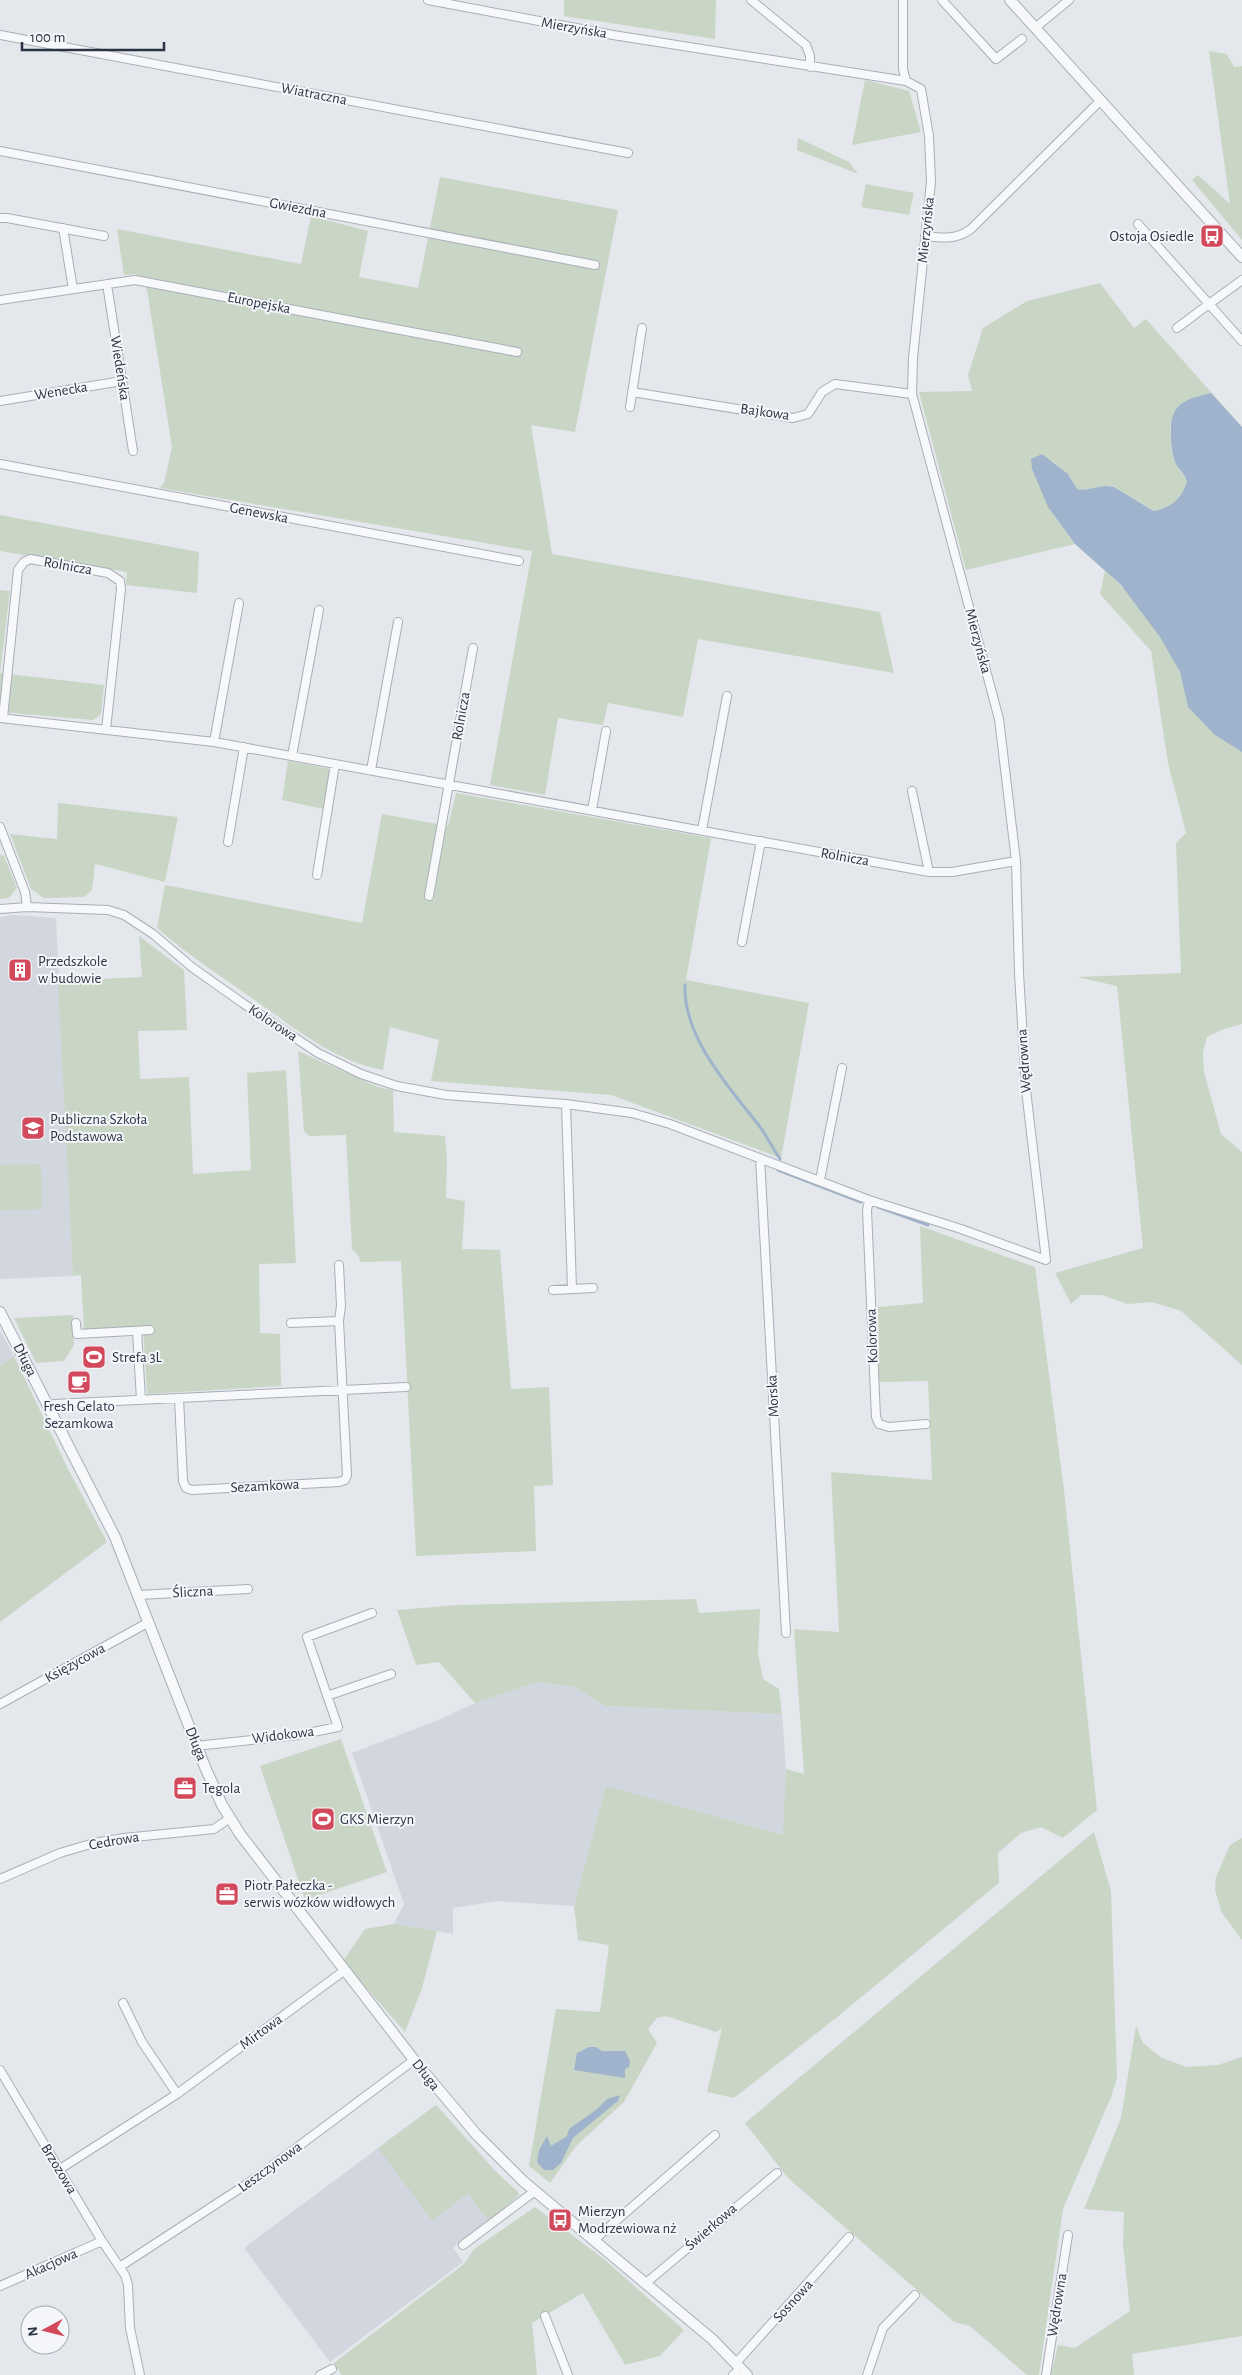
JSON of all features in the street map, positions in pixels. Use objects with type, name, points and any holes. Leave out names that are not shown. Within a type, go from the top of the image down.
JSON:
[{"type":"street","name":"Mierzyńska","points":[[428,0],[584,30],[906,82],[921,89],[928,136],[931,182],[913,358],[912,394],[998,719],[1016,861]]},
{"type":"street","points":[[751,0],[806,45],[810,56],[810,67]]},
{"type":"street","points":[[903,0],[903,69],[906,82]]},
{"type":"street","points":[[942,0],[996,59],[1022,39]]},
{"type":"street","points":[[1010,0],[1242,257]]},
{"type":"street","points":[[1035,28],[1069,0]]},
{"type":"street","name":"Wiatraczna","points":[[0,35],[628,153]]},
{"type":"street","points":[[925,236],[952,238],[961,236],[971,229],[1099,97]]},
{"type":"street","name":"Gwiezdna","points":[[0,151],[595,265]]},
{"type":"street","points":[[0,218],[104,236]]},
{"type":"street","points":[[1138,224],[1242,341]]},
{"type":"street","points":[[63,228],[73,289]]},
{"type":"street","name":"Europejska","points":[[0,300],[135,280],[517,352]]},
{"type":"street","points":[[1177,328],[1242,280]]},
{"type":"street","name":"Wiedeńska","points":[[106,284],[133,451]]},
{"type":"street","points":[[630,407],[642,328]]},
{"type":"street","name":"Wenecka","points":[[0,401],[122,381]]},
{"type":"street","name":"Bajkowa","points":[[632,392],[793,418],[808,414],[822,392],[835,384],[912,394]]},
{"type":"street","name":"Genewska","points":[[0,464],[519,561]]},
{"type":"street","name":"Rolnicza","points":[[106,730],[121,590],[120,581],[108,573],[30,560],[24,562],[18,570],[2,718],[106,730],[214,742],[929,872],[952,872],[1016,861]]},
{"type":"street","points":[[214,742],[239,603]]},
{"type":"street","points":[[292,756],[319,610]]},
{"type":"street","points":[[371,770],[398,622]]},
{"type":"street","name":"Rolnicza","points":[[429,896],[473,648]]},
{"type":"street","points":[[702,830],[727,696]]},
{"type":"street","points":[[592,810],[606,731]]},
{"type":"street","points":[[228,842],[244,747]]},
{"type":"street","points":[[317,875],[335,764]]},
{"type":"street","points":[[912,791],[929,872]]},
{"type":"street","points":[[0,827],[25,892],[28,907]]},
{"type":"street","points":[[742,942],[760,841]]},
{"type":"street","name":"Wędrowna","points":[[1016,861],[1019,973],[1026,1090],[1046,1260]]},
{"type":"street","name":"Kolorowa","points":[[0,909],[28,907],[108,910],[124,915],[244,1004],[318,1053],[361,1074],[397,1086],[446,1095],[566,1104],[632,1112],[670,1124],[869,1200],[961,1229],[1046,1260]]},
{"type":"street","points":[[820,1180],[842,1068]]},
{"type":"street","points":[[566,1104],[572,1289]]},
{"type":"street","name":"Morska","points":[[760,1158],[786,1633]]},
{"type":"street","name":"Kolorowa","points":[[869,1200],[867,1210],[876,1417],[879,1424],[889,1427],[926,1424]]},
{"type":"street","name":"Sezamkowa","points":[[179,1398],[186,1488],[192,1490],[339,1482],[345,1480],[347,1475],[339,1321],[341,1306],[339,1265]]},
{"type":"street","points":[[554,1290],[593,1288]]},
{"type":"street","name":"Długa","points":[[0,1314],[109,1523],[139,1595],[196,1746],[216,1792],[230,1818],[414,2060],[476,2134],[535,2191],[705,2332],[739,2370]]},
{"type":"street","points":[[291,1323],[339,1321]]},
{"type":"street","points":[[76,1323],[77,1334],[150,1330]]},
{"type":"street","points":[[137,1331],[141,1400]]},
{"type":"street","points":[[49,1407],[54,1404],[406,1387]]},
{"type":"street","name":"Śliczna","points":[[139,1595],[248,1589]]},
{"type":"street","name":"Widokowa","points":[[196,1746],[298,1735],[338,1727],[307,1637],[372,1613]]},
{"type":"street","name":"Księżycowa","points":[[0,1704],[149,1622]]},
{"type":"street","points":[[327,1696],[391,1674]]},
{"type":"street","name":"Cedrowa","points":[[0,1879],[60,1853],[94,1843],[131,1837],[214,1830],[230,1818]]},
{"type":"street","name":"Mirtowa","points":[[60,2169],[177,2094],[345,1970]]},
{"type":"street","points":[[123,2003],[142,2042],[177,2094]]},
{"type":"street","name":"Leszczynowa","points":[[121,2266],[256,2178],[414,2060]]},
{"type":"street","name":"Brzozowa","points":[[0,2070],[102,2241],[121,2266]]},
{"type":"street","points":[[594,2240],[715,2135]]},
{"type":"street","name":"Świerkowa","points":[[646,2283],[777,2173]]},
{"type":"street","points":[[463,2245],[535,2191]]},
{"type":"street","name":"Wędrowna","points":[[1046,2375],[1068,2235]]},
{"type":"street","name":"Sosnowa","points":[[739,2370],[849,2237]]},
{"type":"street","name":"Akacjowa","points":[[0,2286],[102,2241]]},
{"type":"street","points":[[121,2266],[128,2284],[130,2328],[140,2375]]},
{"type":"street","points":[[867,2375],[883,2328],[915,2295]]},
{"type":"street","points":[[546,2316],[568,2375]]},
{"type":"street","points":[[320,2375],[332,2369]]},
{"type":"shaded area","name":"Publiczna Szkoła Podstawowa","points":[[14,915],[56,918],[73,1276],[0,1279],[0,917]]},
{"type":"shaded area","points":[[0,1330],[14,1356],[0,1366]]},
{"type":"shaded area","points":[[538,1682],[574,1687],[605,1706],[782,1714],[786,1769],[784,1835],[606,1787],[574,1906],[497,1901],[453,1908],[453,1934],[394,1924],[404,1904],[352,1753],[436,1721],[475,1703]]},
{"type":"shaded area","points":[[436,2105],[493,2168],[492,2176],[468,2194],[489,2222],[453,2248],[463,2262],[330,2362],[244,2248]]},
{"type":"green space","points":[[564,0],[716,0],[715,39],[564,16]]},
{"type":"green space","points":[[1209,51],[1227,54],[1234,67],[1242,66],[1242,240],[1192,180],[1198,175],[1230,204]]},
{"type":"green space","points":[[865,80],[909,91],[921,132],[852,145]]},
{"type":"green space","points":[[798,138],[849,162],[858,174],[797,150]]},
{"type":"green space","points":[[440,177],[618,210],[575,432],[531,425],[552,554],[880,612],[894,673],[698,639],[683,717],[608,703],[603,725],[558,718],[545,795],[490,785],[532,551],[160,488],[164,483],[172,447],[147,290],[136,274],[124,275],[117,229],[301,264],[311,216],[368,231],[359,277],[418,288]]},
{"type":"green space","points":[[866,184],[914,193],[909,215],[861,207]]},
{"type":"green space","points":[[1100,283],[1134,328],[1146,319],[1242,427],[1170,426],[1173,457],[1187,482],[1179,498],[1171,505],[1155,511],[1114,487],[1104,486],[1082,490],[1077,489],[1068,474],[1052,461],[1048,507],[1075,544],[966,570],[919,392],[972,391],[968,375],[983,328],[1027,301]]},
{"type":"green space","points":[[0,515],[199,552],[197,593],[126,585],[127,572],[0,551]]},
{"type":"green space","points":[[1105,571],[1137,604],[1167,646],[1181,677],[1188,706],[1242,667],[1242,1024],[1224,1029],[1207,1037],[1203,1052],[1204,1072],[1221,1134],[1242,1152],[1242,1365],[1181,1311],[1152,1302],[1127,1304],[1102,1295],[1081,1295],[1071,1304],[1055,1273],[1143,1248],[1117,986],[1077,977],[1181,973],[1176,843],[1186,833],[1168,763],[1151,651],[1100,594]]},
{"type":"green space","points":[[0,590],[10,591],[0,673]]},
{"type":"green space","points":[[0,673],[104,685],[101,714],[93,720],[0,712]]},
{"type":"green space","points":[[288,761],[331,769],[324,809],[282,800]]},
{"type":"green space","points":[[456,793],[711,838],[686,980],[809,1003],[781,1158],[611,1095],[431,1081],[439,1040],[390,1027],[383,1070],[365,1066],[332,1051],[300,1032],[193,957],[157,928],[165,885],[362,923],[382,814],[448,826]]},
{"type":"green space","points":[[58,803],[178,817],[165,882],[95,864],[92,890],[84,897],[44,898],[31,889],[10,834],[57,839]]},
{"type":"green space","points":[[0,855],[4,856],[17,888],[9,898],[0,899]]},
{"type":"green space","points":[[139,936],[184,970],[187,1030],[138,1031],[140,1079],[189,1077],[193,1174],[251,1170],[247,1073],[286,1070],[296,1263],[259,1264],[260,1333],[280,1334],[281,1386],[147,1394],[143,1327],[84,1330],[81,1275],[73,1276],[58,981],[142,977]]},
{"type":"green space","points":[[298,1051],[378,1087],[393,1090],[394,1132],[445,1136],[447,1159],[446,1198],[465,1201],[462,1249],[500,1250],[511,1389],[549,1387],[553,1485],[534,1486],[536,1551],[416,1556],[401,1261],[360,1262],[359,1256],[352,1249],[346,1135],[309,1136],[304,1131]]},
{"type":"green space","points":[[41,1164],[42,1209],[0,1210],[0,1165]]},
{"type":"green space","points":[[920,1226],[1035,1267],[1064,1490],[1097,1810],[1063,1838],[1041,1827],[1021,1833],[998,1853],[999,1883],[836,2018],[734,2098],[707,2092],[722,2028],[716,2032],[666,2016],[657,2018],[648,2029],[657,2043],[624,2102],[576,2146],[550,2183],[529,2166],[556,2009],[600,2012],[609,1945],[578,1940],[574,1906],[606,1786],[783,1835],[786,1769],[804,1774],[794,1629],[839,1632],[831,1472],[932,1480],[928,1381],[879,1382],[878,1307],[923,1303]]},
{"type":"green space","points":[[73,1315],[74,1345],[64,1361],[36,1363],[14,1318]]},
{"type":"green space","points":[[14,1356],[67,1467],[107,1542],[0,1622],[0,1366]]},
{"type":"green space","points":[[696,1599],[699,1613],[760,1609],[758,1653],[763,1679],[779,1689],[782,1714],[605,1706],[574,1687],[538,1682],[475,1703],[439,1662],[416,1665],[397,1610],[458,1605]]},
{"type":"green space","name":"GKS Mierzyn","points":[[341,1739],[387,1872],[305,1900],[260,1766]]},
{"type":"green space","points":[[1094,1832],[1111,1891],[1117,2078],[1111,2097],[1063,2209],[1039,2375],[1027,2375],[970,2326],[954,2322],[788,2178],[745,2123]]},
{"type":"green space","points":[[1242,1838],[1242,1940],[1222,1913],[1215,1890],[1216,1877],[1230,1845]]},
{"type":"green space","points":[[394,1924],[437,1931],[422,1988],[405,2032],[343,1961],[365,1929]]},
{"type":"green space","points":[[1136,2026],[1143,2043],[1162,2058],[1187,2067],[1218,2065],[1242,2057],[1242,2336],[1132,2354],[1134,2375],[1051,2375],[1058,2345],[1075,2348],[1130,2311],[1123,2244],[1124,2212],[1084,2209],[1121,2118]]},
{"type":"green space","points":[[436,2105],[492,2168],[518,2192],[519,2195],[489,2222],[468,2194],[432,2220],[378,2148]]},
{"type":"green space","points":[[535,2207],[605,2260],[684,2330],[660,2356],[625,2365],[583,2293],[532,2323],[537,2375],[342,2375],[334,2363],[464,2264],[474,2249]]},
{"type":"water","points":[[1211,393],[1242,427],[1242,752],[1215,735],[1188,707],[1180,672],[1160,637],[1121,585],[1075,544],[1048,507],[1032,469],[1031,459],[1042,454],[1068,474],[1077,489],[1104,486],[1114,487],[1154,511],[1171,505],[1179,498],[1187,482],[1173,456],[1171,442],[1172,418],[1179,406],[1185,402]]},
{"type":"water","points":[[589,2047],[596,2047],[602,2051],[625,2051],[630,2061],[629,2067],[625,2069],[625,2078],[574,2070],[577,2053]]},
{"type":"water","points":[[620,2095],[618,2101],[573,2138],[561,2163],[553,2170],[544,2170],[537,2162],[539,2150],[547,2136],[551,2146],[567,2136],[569,2129],[596,2110],[607,2099]]},
{"type":"waterway","points":[[685,985],[686,1004],[691,1023],[699,1041],[709,1059],[760,1127],[780,1159]]},
{"type":"waterway","points":[[778,1170],[861,1202]]},
{"type":"waterway","points":[[878,1207],[928,1225]]},
{"type":"place","name":"Ostoja Osiedle","points":[[1212,236]]},
{"type":"place","name":"Przedszkole w budowie","points":[[20,970]]},
{"type":"place","name":"Publiczna Szkoła Podstawowa","points":[[33,1128]]},
{"type":"place","name":"Strefa 3L","points":[[94,1357]]},
{"type":"place","name":"Fresh Gelato Sezamkowa","points":[[79,1382]]},
{"type":"place","name":"Tegola","points":[[185,1788]]},
{"type":"place","name":"GKS Mierzyn","points":[[323,1819]]},
{"type":"place","name":"Piotr Pałeczka - serwis wózków widłowych","points":[[227,1894]]},
{"type":"place","name":"Mierzyn Modrzewiowa nż","points":[[560,2220]]}]
